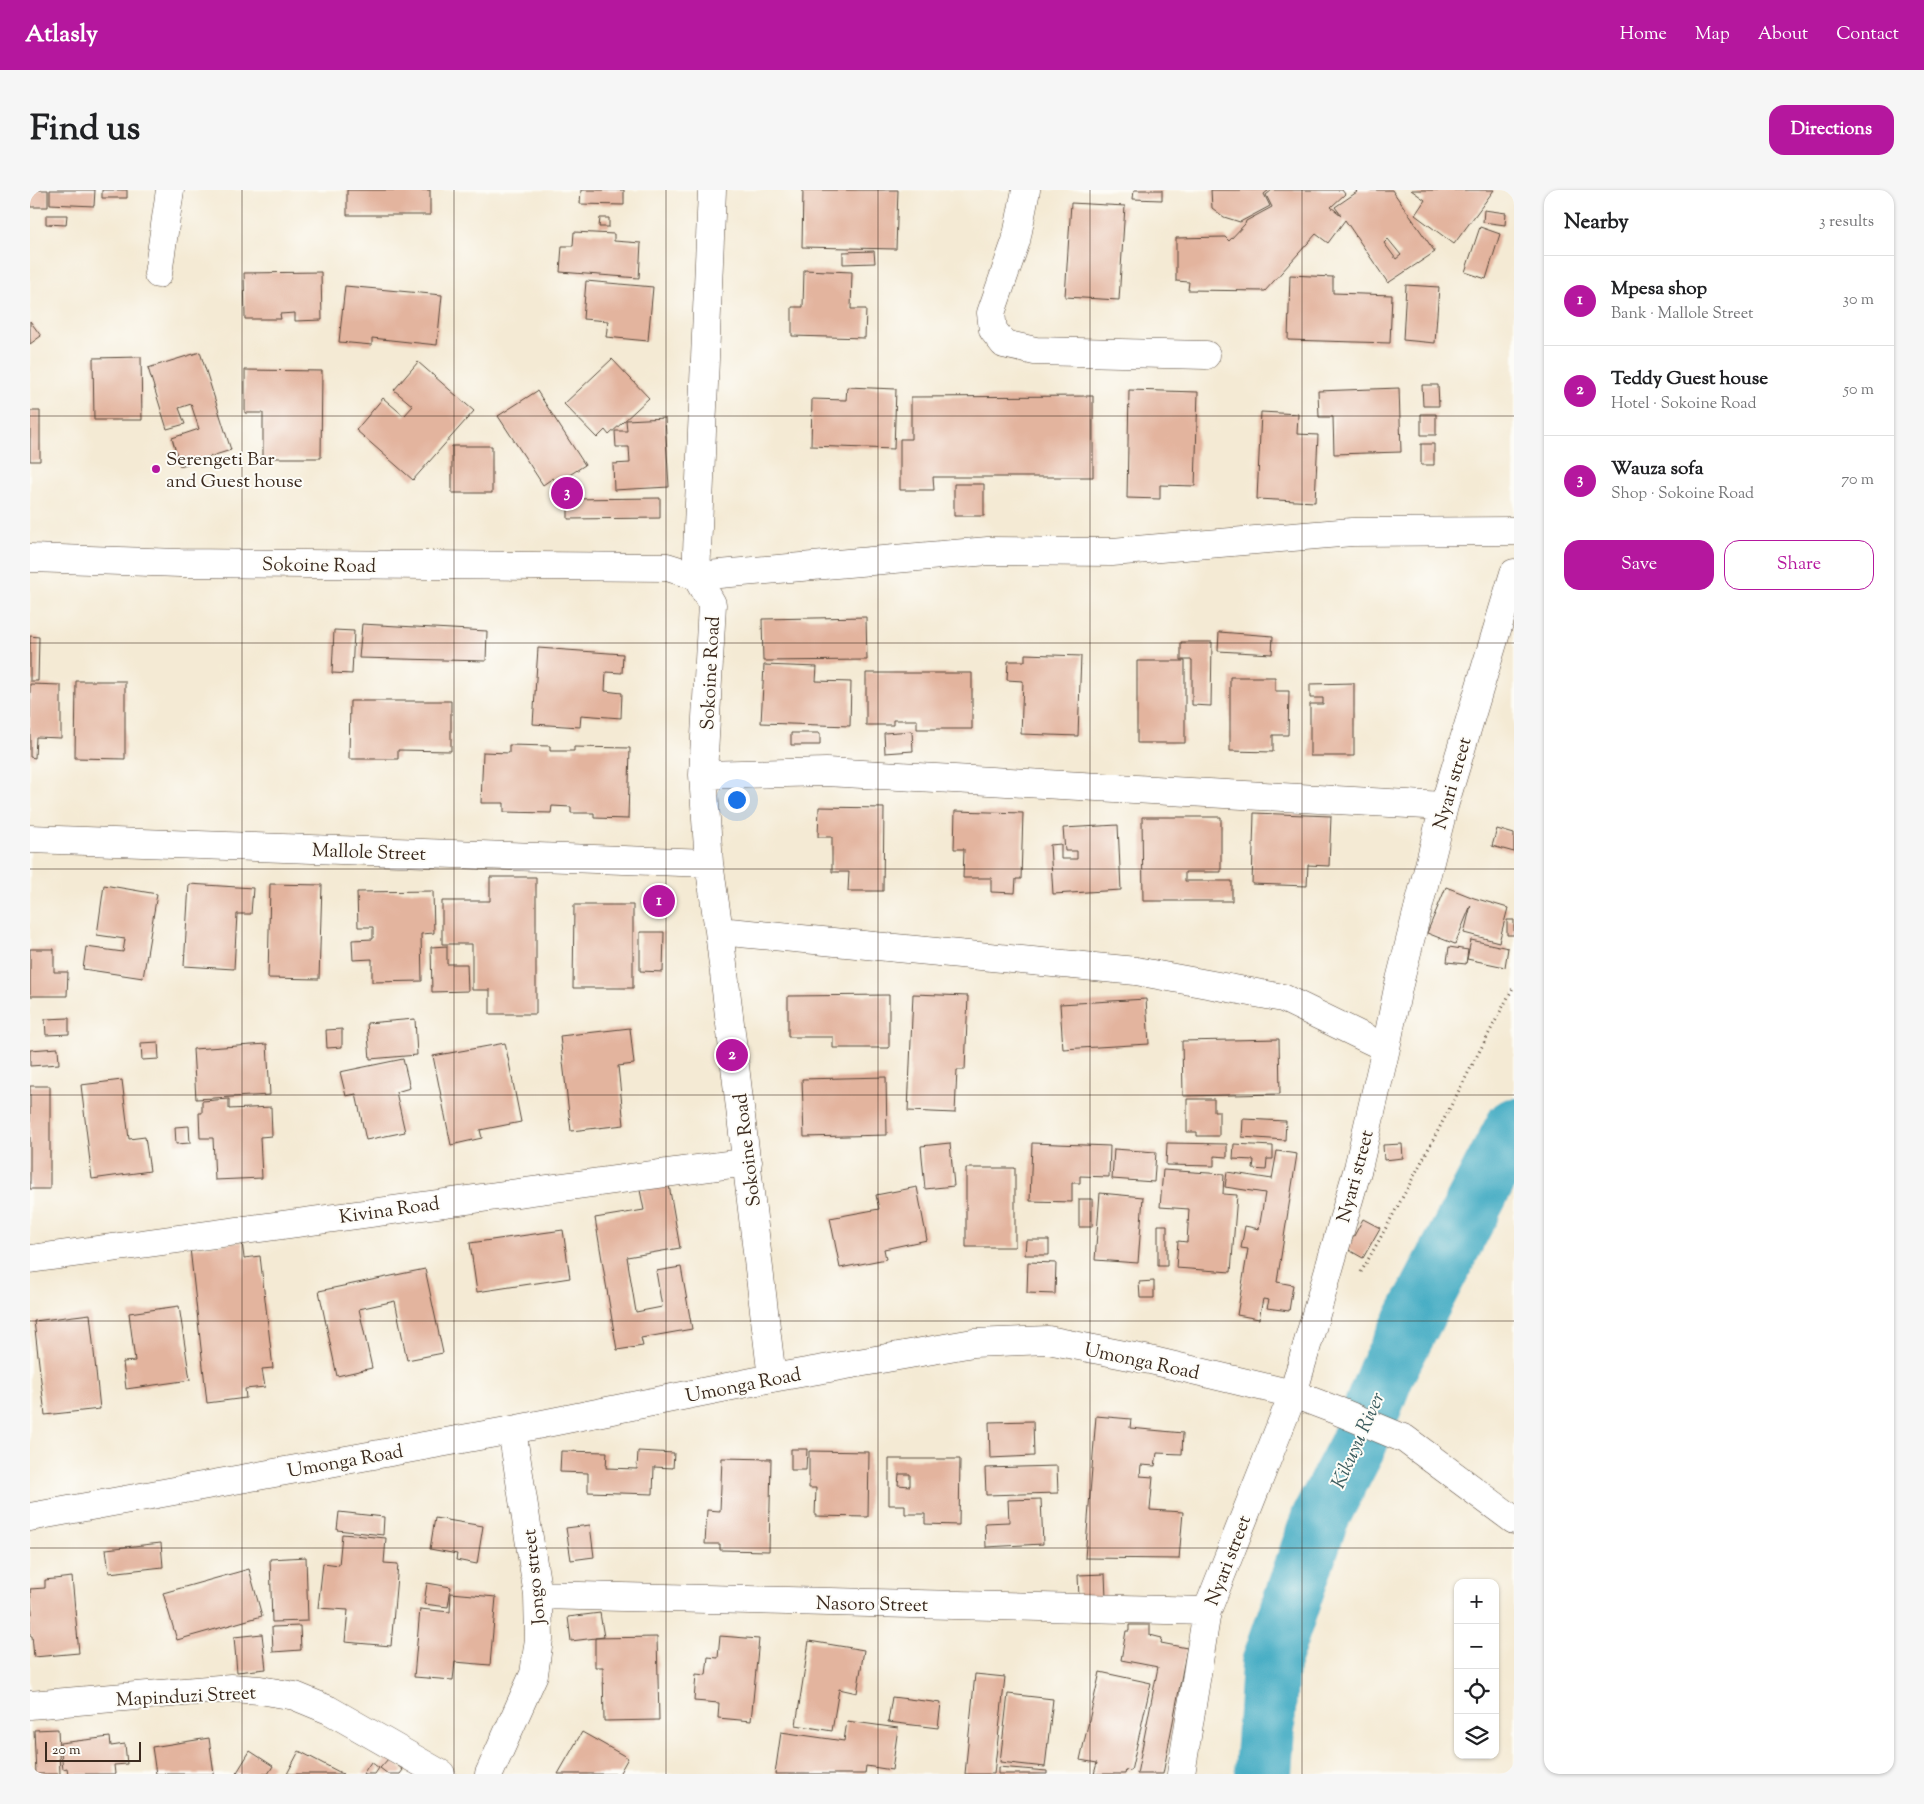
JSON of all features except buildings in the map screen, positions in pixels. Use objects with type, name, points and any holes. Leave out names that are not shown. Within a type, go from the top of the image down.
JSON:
[{"type":"street","points":[[158,274],[170,190]]},
{"type":"street","points":[[712,190],[696,576],[988,551],[1112,552],[1352,532],[1514,531]]},
{"type":"street","points":[[1026,190],[1016,241],[991,313],[993,330],[1004,344],[1035,350],[1206,355]]},
{"type":"street","name":"Sokoine Road","points":[[30,558],[180,563],[667,567],[696,576],[712,604],[703,775],[709,863],[748,1162],[772,1378]]},
{"type":"street","name":"Nyari street","points":[[1180,1774],[1207,1611],[1292,1394],[1358,1168],[1398,988],[1444,806],[1514,573]]},
{"type":"street","points":[[703,775],[826,772],[1444,806]]},
{"type":"street","name":"Mallole Street","points":[[30,839],[709,863]]},
{"type":"street","points":[[719,931],[1136,971],[1283,998],[1386,1048]]},
{"type":"street","name":"Kivina Road","points":[[30,1258],[748,1162]]},
{"type":"street","name":"Umonga Road","points":[[30,1517],[512,1430],[772,1378],[973,1342],[1048,1340],[1150,1360],[1292,1394],[1338,1411],[1405,1439],[1514,1520]]},
{"type":"street","name":"Jongo street","points":[[489,1774],[534,1674],[539,1639],[538,1594],[512,1430]]},
{"type":"street","name":"Umonga Road","points":[[1442,1465],[1514,1496]]},
{"type":"street","name":"Nasoro Street","points":[[538,1594],[1207,1611]]},
{"type":"street","name":"Mapinduzi Street","points":[[30,1704],[231,1688],[295,1696],[328,1710],[442,1774]]},
{"type":"path","points":[[1359,1276],[1402,1200],[1514,986]]},
{"type":"waterway","name":"Kikuyu River","points":[[1263,1774],[1270,1664],[1320,1518],[1357,1447],[1387,1371],[1514,1127]]},
{"type":"place","name":"Serengeti Bar and Guest house","points":[[156,469]]},
{"type":"place","name":"Wauza sofa","points":[[567,493]]},
{"type":"place","name":"Mpesa shop","points":[[659,901]]},
{"type":"place","name":"Teddy Guest house","points":[[732,1055]]}]
